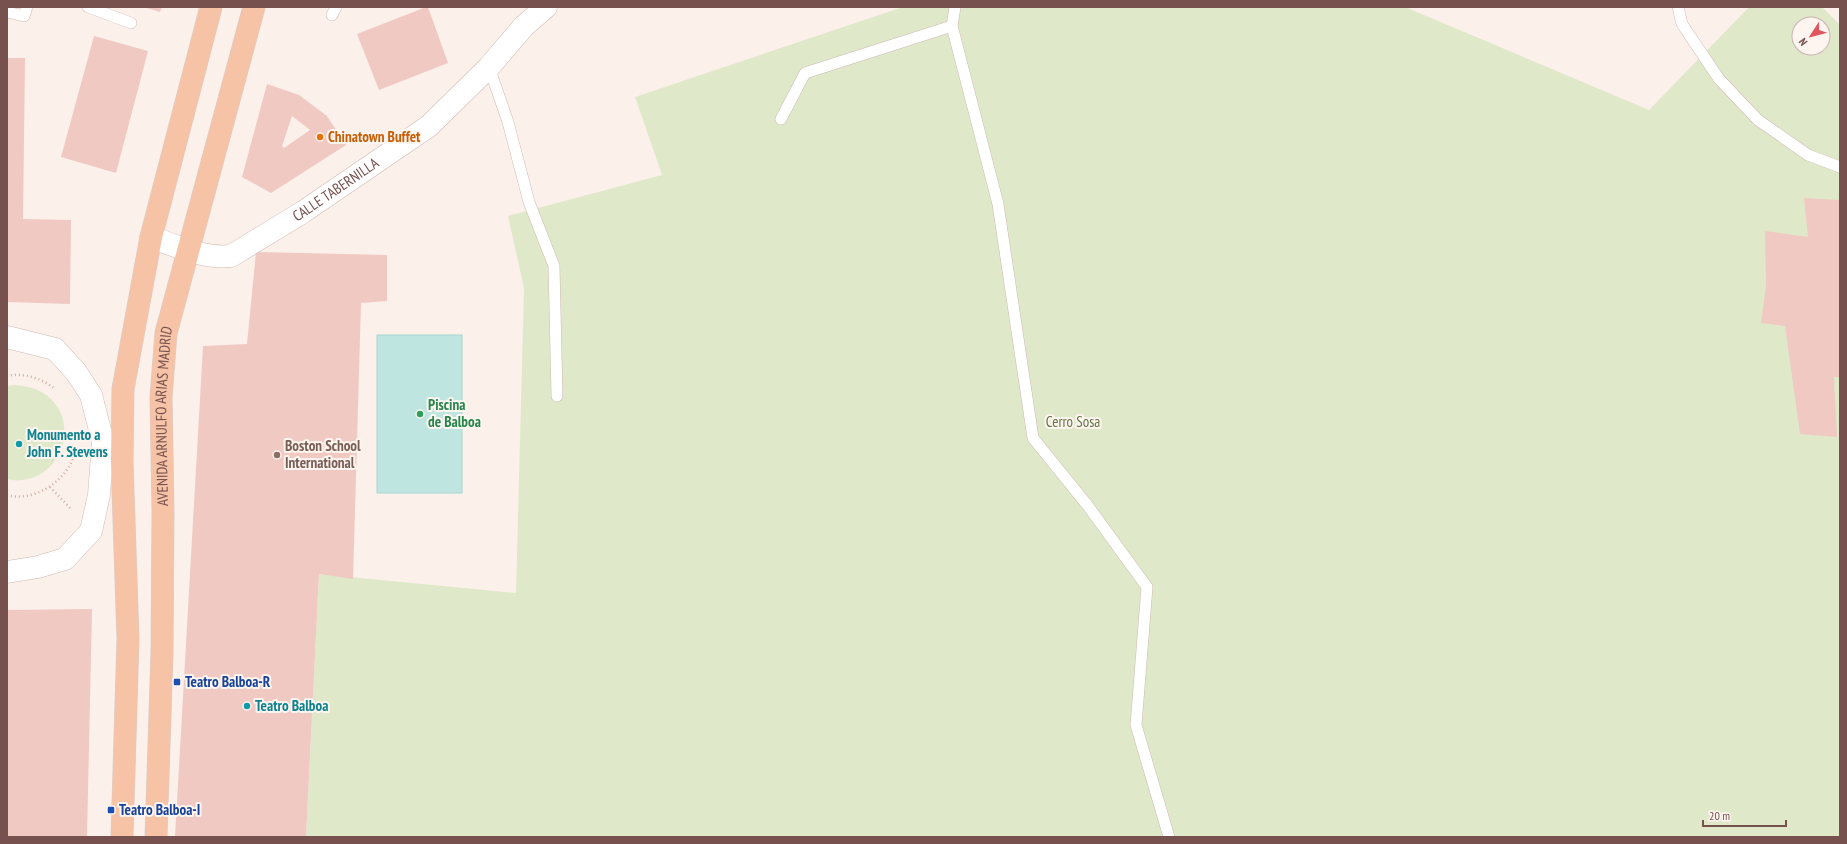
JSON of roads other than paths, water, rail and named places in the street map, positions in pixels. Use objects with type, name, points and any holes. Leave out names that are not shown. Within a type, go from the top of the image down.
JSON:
[{"type":"main road","points":[[122,837],[128,639],[122,461],[123,389],[151,237],[211,7]]},
{"type":"main road","name":"AVENIDA ARNULFO ARIAS MADRID","points":[[156,837],[162,646],[163,511],[161,397],[166,333],[187,250],[254,7]]},
{"type":"street","name":"CALLE TABERNILLA","points":[[151,237],[187,250],[218,257],[231,256],[296,216],[430,126],[489,68],[524,26],[546,7]]},
{"type":"street","points":[[7,337],[55,349],[76,372],[91,396],[102,442],[99,494],[91,531],[65,559],[38,568],[7,572]]},
{"type":"lane","points":[[7,12],[24,16],[27,7]]},
{"type":"lane","points":[[88,7],[131,23]]},
{"type":"lane","points":[[955,7],[952,26],[998,204],[1033,438],[1088,506],[1147,588],[1136,725],[1169,837]]},
{"type":"lane","points":[[1678,7],[1682,24],[1719,79],[1758,120],[1808,154],[1840,167]]},
{"type":"lane","points":[[781,119],[805,73],[952,26]]},
{"type":"lane","points":[[489,68],[508,122],[529,202],[554,266],[557,396]]},
{"type":"water","name":"Piscina de Balboa","points":[[377,335],[462,335],[462,493],[377,493]]},
{"type":"place","name":"Chinatown Buffet","points":[[320,137]]},
{"type":"place","name":"Piscina de Balboa","points":[[420,414]]},
{"type":"place","name":"Monumento a John F. Stevens","points":[[19,444]]},
{"type":"place","name":"Boston School International","points":[[277,455]]},
{"type":"place","name":"Teatro Balboa-R","points":[[177,682]]},
{"type":"place","name":"Teatro Balboa","points":[[247,706]]},
{"type":"place","name":"Teatro Balboa-I","points":[[111,810]]},
{"type":"park label","name":"Cerro Sosa","points":[[1073,422]]}]
